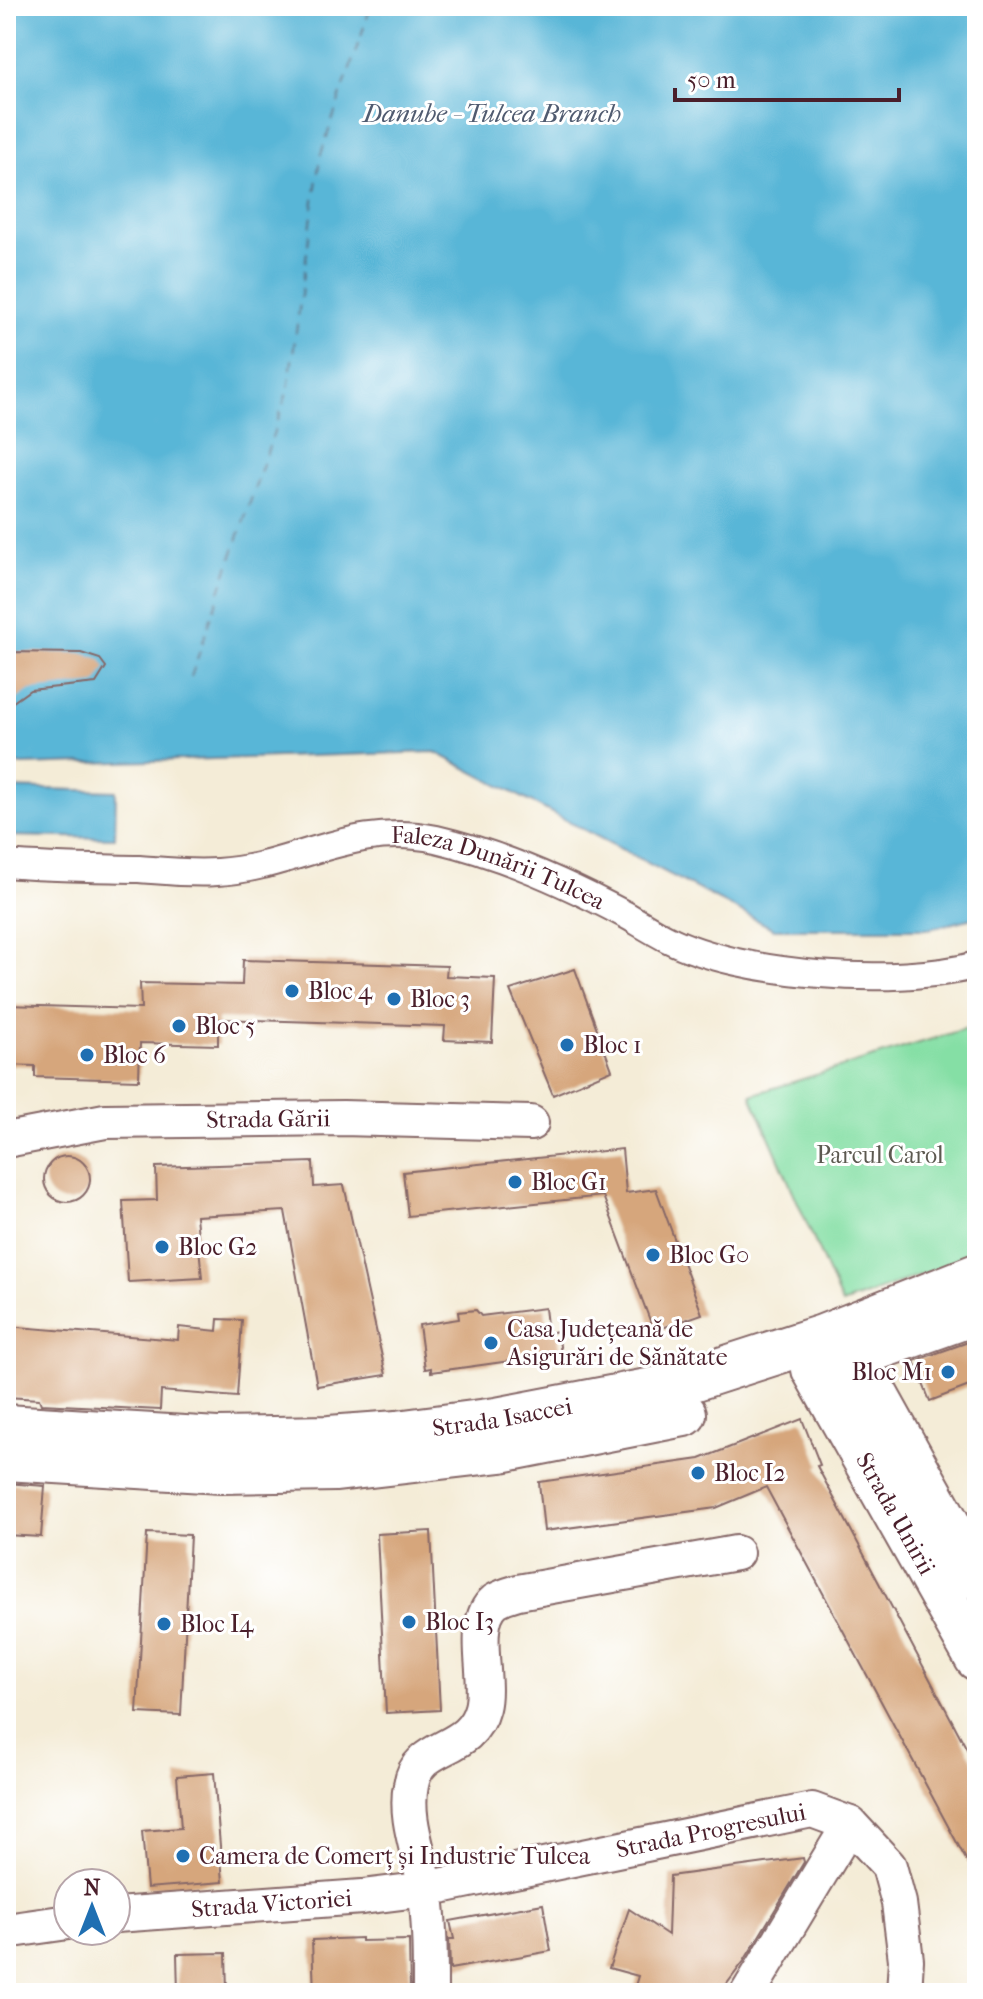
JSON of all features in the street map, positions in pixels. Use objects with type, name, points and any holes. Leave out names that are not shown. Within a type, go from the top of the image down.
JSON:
[{"type":"main road","name":"Strada Isaccei","points":[[6,1458],[221,1471],[336,1469],[501,1450],[680,1415],[823,1352],[891,1310],[977,1276]]},
{"type":"main road","name":"Strada Isaccei","points":[[6,1427],[217,1440],[397,1433],[496,1420],[668,1387],[823,1352],[977,1312]]},
{"type":"main road","name":"Strada Unirii","points":[[823,1352],[977,1577]]},
{"type":"main road","name":"Strada Unirii","points":[[823,1352],[977,1658]]},
{"type":"street","name":"Faleza Dunării Tulcea","points":[[6,864],[219,872],[260,865],[361,837],[402,835],[434,839],[493,857],[551,879],[625,914],[670,940],[749,965],[860,976],[914,975],[977,965]]},
{"type":"street","name":"Strada Gării","points":[[6,1140],[105,1121],[343,1118],[531,1123]]},
{"type":"street","points":[[430,1993],[426,1889],[411,1820],[411,1783],[416,1770],[428,1756],[467,1737],[476,1725],[483,1706],[484,1615],[496,1600],[518,1592],[736,1553]]},
{"type":"street","name":"Strada Progresului","points":[[426,1889],[812,1810],[850,1824],[748,1993]]},
{"type":"street","points":[[850,1824],[889,1866],[903,1931],[906,1960],[904,1993]]},
{"type":"street","name":"Strada Victoriei","points":[[132,1914],[362,1897],[426,1889]]},
{"type":"street","points":[[6,1931],[52,1924]]},
{"type":"green space","name":"Parcul Carol","points":[[977,1025],[977,1254],[842,1304],[751,1095]]},
{"type":"water","name":"Danube - Tulcea Branch","points":[[6,6],[977,6],[977,917],[929,929],[774,929],[435,752],[22,765],[6,762]]},
{"type":"water","points":[[6,788],[116,791],[115,838],[6,836]]},
{"type":"building","points":[[6,652],[81,653],[100,659],[106,667],[96,683],[30,690],[6,707]]},
{"type":"building","points":[[243,960],[447,966],[446,976],[495,978],[492,1042],[444,1040],[445,1026],[218,1019],[218,1045],[140,1043],[139,1080],[35,1077],[35,1066],[6,1065],[6,1005],[141,1009],[140,983],[242,985]]},
{"type":"building","name":"Bloc 1","points":[[575,969],[612,1070],[553,1095],[510,990]]},
{"type":"building","points":[[622,1149],[626,1193],[656,1189],[702,1314],[654,1331],[603,1196],[408,1216],[403,1172]]},
{"type":"building","points":[[67,1156],[83,1163],[90,1179],[83,1195],[67,1202],[51,1195],[44,1179],[51,1163]]},
{"type":"building","points":[[313,1162],[314,1187],[344,1185],[386,1375],[317,1386],[285,1211],[196,1216],[202,1278],[128,1282],[123,1201],[157,1200],[156,1167]]},
{"type":"building","name":"Casa Județeană de Asigurări de Sănătate","points":[[545,1308],[548,1333],[558,1331],[561,1354],[431,1372],[431,1368],[425,1369],[419,1325],[459,1319],[458,1312],[476,1310],[481,1316]]},
{"type":"building","points":[[218,1319],[242,1320],[237,1397],[161,1391],[160,1410],[41,1404],[39,1399],[6,1397],[6,1326],[178,1340],[179,1327],[217,1331]]},
{"type":"building","name":"Bloc M1","points":[[977,1339],[977,1383],[930,1401],[914,1361]]},
{"type":"building","points":[[802,1419],[820,1465],[817,1466],[977,1768],[977,1880],[766,1487],[716,1508],[544,1531],[539,1482],[700,1459]]},
{"type":"building","points":[[6,1483],[45,1486],[41,1537],[6,1535]]},
{"type":"building","name":"Bloc I3","points":[[431,1531],[440,1710],[386,1713],[377,1534]]},
{"type":"building","name":"Bloc I4","points":[[147,1533],[190,1535],[181,1715],[137,1713]]},
{"type":"building","name":"Camera de Comerț și Industrie Tulcea","points":[[214,1773],[223,1882],[147,1888],[142,1831],[181,1828],[177,1776]]},
{"type":"building","points":[[803,1858],[804,1862],[744,1961],[720,1993],[633,1993],[638,1976],[609,1968],[629,1909],[668,1935],[670,1876]]},
{"type":"building","points":[[543,1904],[551,1951],[450,1969],[449,1939],[454,1939],[450,1921]]},
{"type":"building","points":[[361,1938],[361,1941],[409,1940],[410,1992],[314,1993],[312,1940]]},
{"type":"building","points":[[226,1953],[227,1993],[178,1993],[177,1954]]},
{"type":"ferry route","points":[[191,677],[288,390],[320,157],[371,6]]},
{"type":"place","name":"Bloc 4","points":[[292,991]]},
{"type":"place","name":"Bloc 3","points":[[394,999]]},
{"type":"place","name":"Bloc 5","points":[[179,1026]]},
{"type":"place","name":"Bloc 1","points":[[567,1045]]},
{"type":"place","name":"Bloc 6","points":[[87,1055]]},
{"type":"place","name":"Bloc G1","points":[[515,1182]]},
{"type":"place","name":"Bloc G2","points":[[162,1247]]},
{"type":"place","name":"Bloc G0","points":[[653,1255]]},
{"type":"place","name":"Casa Județeană de Asigurări de Sănătate","points":[[491,1343]]},
{"type":"place","name":"Bloc M1","points":[[948,1372]]},
{"type":"place","name":"Bloc I2","points":[[698,1473]]},
{"type":"place","name":"Bloc I3","points":[[409,1622]]},
{"type":"place","name":"Bloc I4","points":[[164,1624]]},
{"type":"place","name":"Camera de Comerț și Industrie Tulcea","points":[[183,1856]]}]
